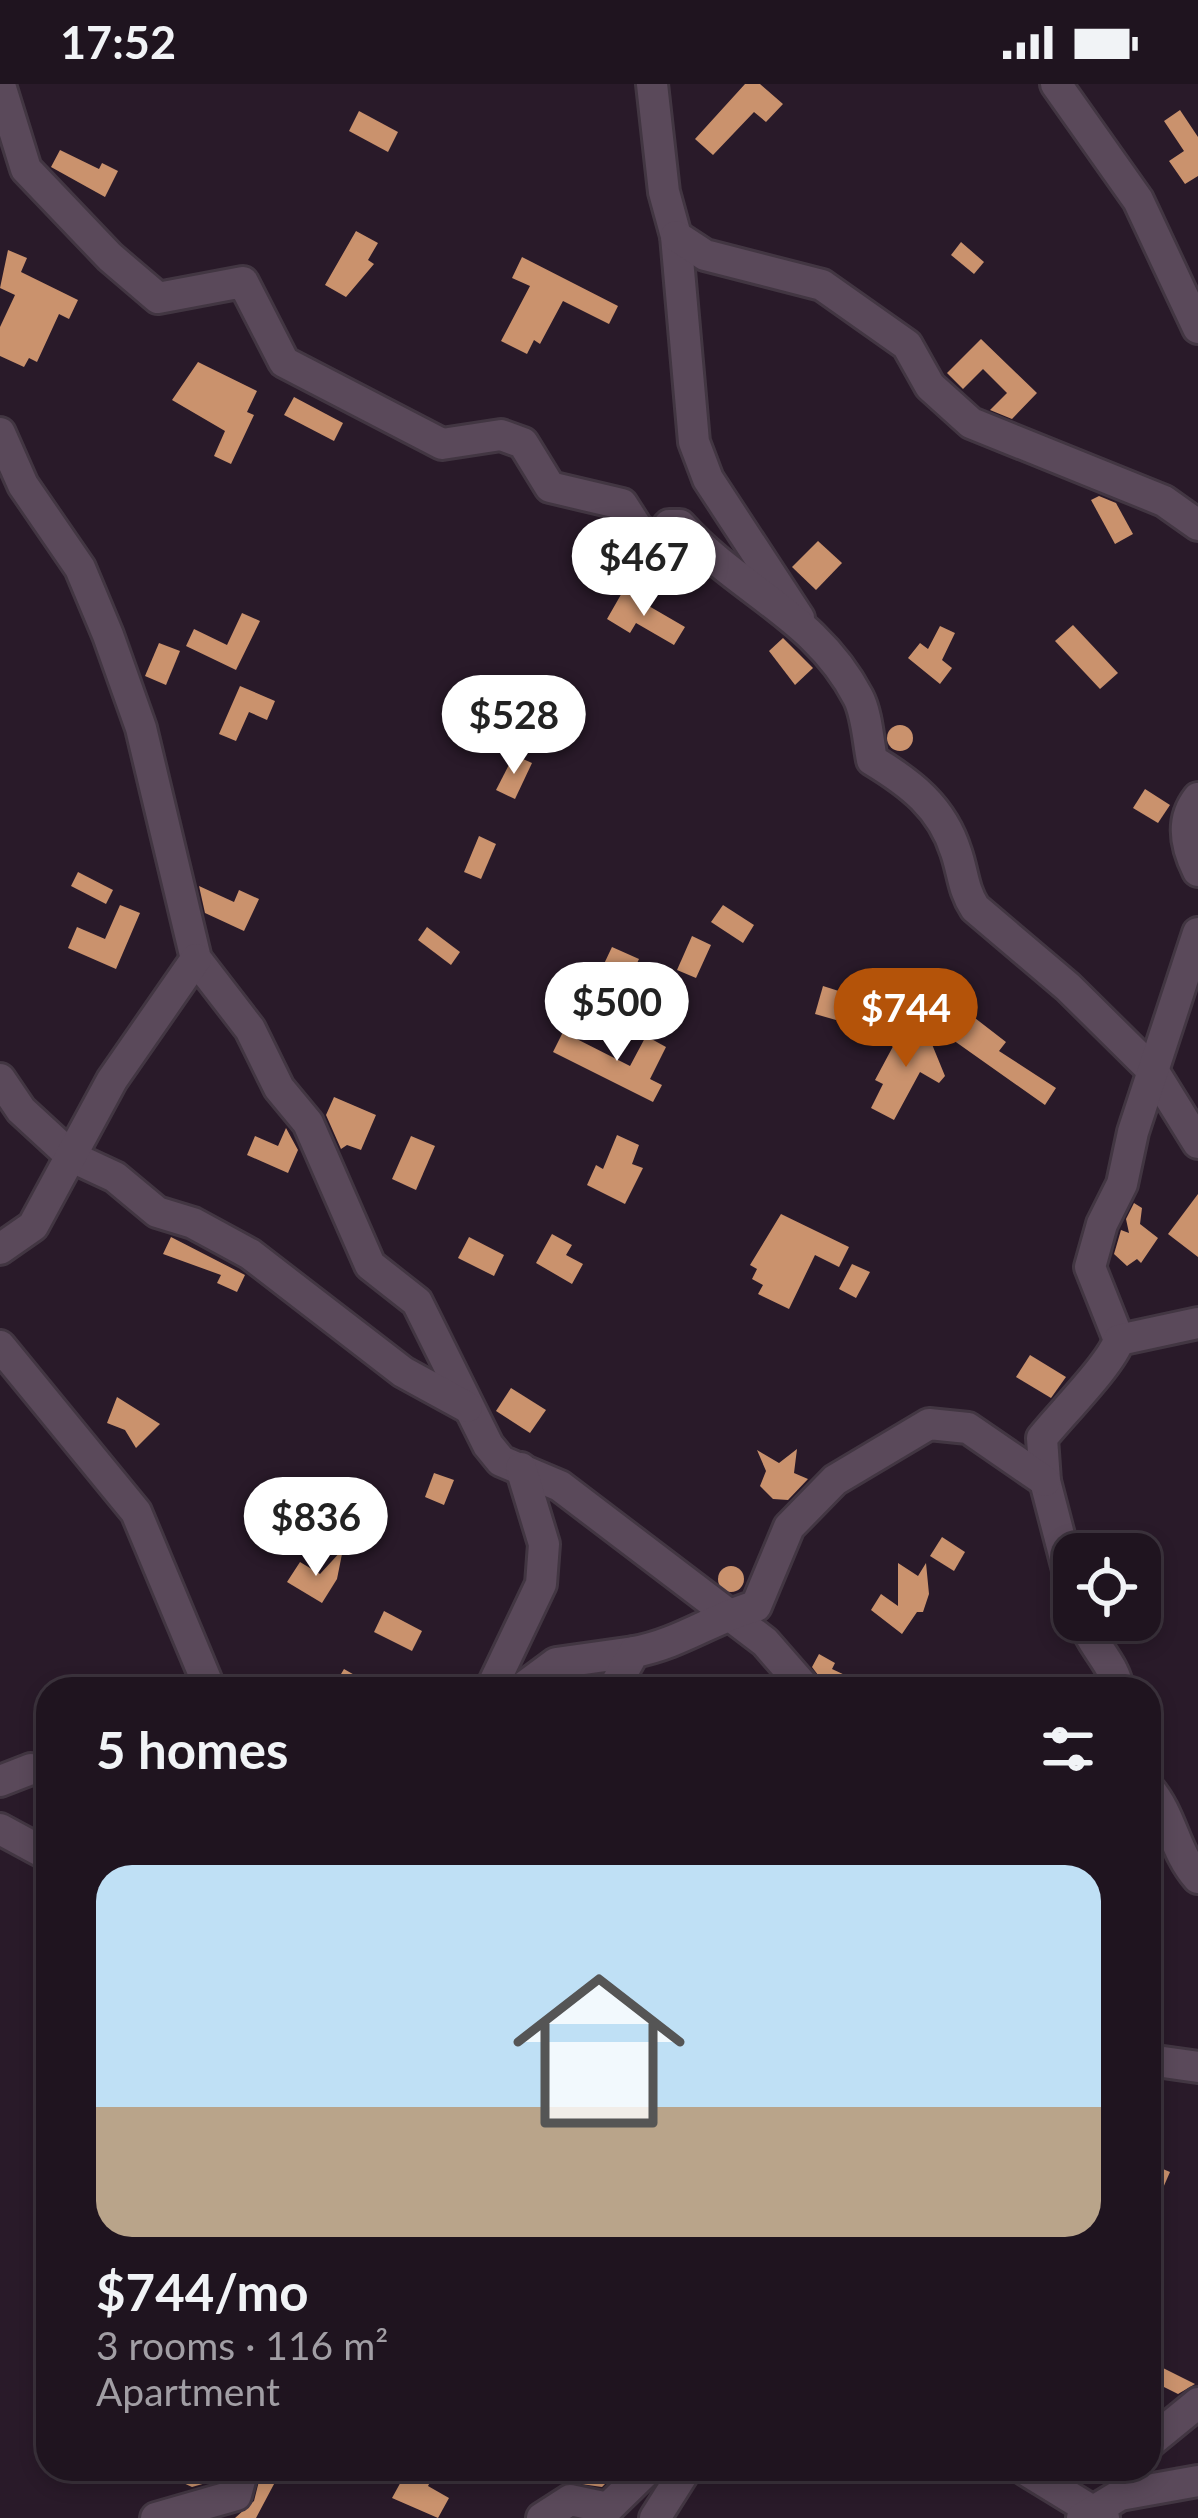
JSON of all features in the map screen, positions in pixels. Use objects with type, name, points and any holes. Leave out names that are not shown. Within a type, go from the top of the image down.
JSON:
[{"type":"street","points":[[652,84],[664,192],[676,236],[694,442],[708,479],[799,618],[860,700],[872,760],[921,790],[954,844],[965,893],[975,908],[1053,973],[1154,1072],[1198,1143]]},
{"type":"street","points":[[1056,84],[1138,200],[1198,328]]},
{"type":"street","points":[[1,94],[26,169],[110,257],[158,298],[243,282],[284,362],[442,444],[501,436],[523,442],[550,487],[622,504],[638,530],[657,540],[669,525],[680,525],[770,604],[799,618]]},
{"type":"street","points":[[676,236],[705,255],[823,285],[907,345],[930,386],[971,423],[1164,502],[1198,525]]},
{"type":"street","points":[[0,433],[23,485],[80,568],[108,635],[141,728],[196,959],[250,1029],[279,1088],[308,1123],[370,1265],[418,1302],[501,1461],[560,1486],[765,1642],[796,1677]]},
{"type":"street","points":[[1198,799],[1188,811],[1186,848],[1198,871]]},
{"type":"street","points":[[1058,1533],[1045,1481],[1042,1438],[1088,1379],[1114,1357],[1119,1340],[1090,1268],[1102,1224],[1122,1184],[1198,933]]},
{"type":"street","points":[[0,1249],[33,1226],[112,1080],[196,959]]},
{"type":"street","points":[[0,1078],[21,1110],[72,1157],[116,1177],[158,1212],[193,1222],[250,1254],[403,1372],[472,1411]]},
{"type":"street","points":[[1119,1340],[1198,1323]]},
{"type":"street","points":[[0,1346],[136,1512],[205,1677]]},
{"type":"street","points":[[537,1677],[556,1663],[634,1652],[691,1637],[728,1614],[756,1606],[789,1526],[835,1480],[929,1424],[968,1428],[1045,1481]]},
{"type":"street","points":[[497,1677],[541,1584],[544,1544],[521,1468]]},
{"type":"street","points":[[1090,1641],[1116,1677]]},
{"type":"street","points":[[620,1677],[634,1652]]},
{"type":"street","points":[[0,1780],[36,1770]]},
{"type":"street","points":[[1161,1807],[1180,1858],[1198,1878]]},
{"type":"street","points":[[0,1829],[36,1848]]},
{"type":"street","points":[[1161,2062],[1198,2067]]},
{"type":"street","points":[[1161,2433],[1198,2403]]},
{"type":"street","points":[[156,2518],[236,2495],[240,2481]]},
{"type":"street","points":[[542,2518],[570,2500],[608,2508],[636,2481]]},
{"type":"street","points":[[656,2518],[679,2481]]},
{"type":"street","points":[[1054,2481],[1106,2502],[1198,2481]]},
{"type":"building","points":[[745,84],[760,84],[783,104],[766,122],[754,112],[713,155],[695,139]]},
{"type":"building","points":[[1180,110],[1198,137],[1198,176],[1185,184],[1169,161],[1184,151],[1164,121]]},
{"type":"building","points":[[359,111],[398,132],[388,152],[349,131]]},
{"type":"building","points":[[60,150],[99,169],[102,163],[118,171],[105,197],[51,167]]},
{"type":"building","points":[[356,231],[378,243],[368,260],[374,264],[346,297],[325,285]]},
{"type":"building","points":[[961,242],[984,262],[974,274],[951,255]]},
{"type":"building","points":[[8,250],[27,258],[21,272],[78,300],[69,319],[59,314],[37,362],[29,358],[24,367],[0,356],[0,327],[15,295],[0,288]]},
{"type":"building","points":[[522,257],[618,306],[609,324],[563,301],[540,344],[534,340],[527,354],[501,341],[530,286],[512,278]]},
{"type":"building","points":[[981,339],[1037,393],[1012,419],[990,410],[1007,393],[983,369],[963,389],[947,373]]},
{"type":"building","points":[[198,362],[257,391],[247,412],[254,415],[231,464],[214,456],[225,431],[172,400]]},
{"type":"building","points":[[294,397],[343,423],[334,441],[284,415]]},
{"type":"building","points":[[1099,496],[1116,503],[1133,534],[1115,544],[1091,500]]},
{"type":"building","points":[[818,541],[842,563],[816,590],[792,567]]},
{"type":"building","points":[[623,591],[685,627],[674,645],[636,623],[630,633],[607,619]]},
{"type":"building","points":[[242,613],[260,621],[236,670],[186,646],[194,629],[227,645]]},
{"type":"building","points":[[1073,625],[1118,673],[1100,689],[1055,641]]},
{"type":"building","points":[[940,626],[955,633],[942,660],[952,668],[940,684],[908,658],[920,643],[928,649]]},
{"type":"building","points":[[783,638],[813,668],[795,685],[769,651]]},
{"type":"building","points":[[159,643],[180,651],[166,685],[145,676]]},
{"type":"building","points":[[240,686],[275,701],[267,720],[249,712],[236,741],[219,734]]},
{"type":"building","points":[[900,725],[913,738],[900,751],[887,738]]},
{"type":"building","points":[[514,755],[532,763],[515,799],[496,790]]},
{"type":"building","points":[[1145,789],[1170,805],[1158,823],[1133,808]]},
{"type":"building","points":[[479,836],[496,844],[481,879],[464,872]]},
{"type":"building","points":[[78,872],[113,890],[106,904],[71,886]]},
{"type":"building","points":[[199,886],[234,902],[239,890],[259,899],[244,931],[205,913]]},
{"type":"building","points":[[120,905],[140,913],[116,969],[68,948],[77,927],[105,939]]},
{"type":"building","points":[[723,905],[754,925],[743,943],[711,922]]},
{"type":"building","points":[[427,927],[460,952],[451,965],[418,940]]},
{"type":"building","points":[[692,936],[711,945],[696,978],[677,970]]},
{"type":"building","points":[[612,947],[639,959],[630,978],[603,966]]},
{"type":"building","points":[[823,986],[845,993],[836,1020],[815,1014]]},
{"type":"building","points":[[971,1015],[1006,1042],[999,1051],[1056,1088],[1045,1105],[953,1040]]},
{"type":"building","points":[[905,1024],[929,1037],[945,1076],[939,1083],[920,1072],[894,1120],[871,1108],[883,1084],[875,1080]]},
{"type":"building","points":[[563,1032],[630,1066],[646,1036],[666,1047],[650,1079],[662,1085],[653,1102],[553,1052]]},
{"type":"building","points":[[334,1097],[376,1115],[361,1150],[347,1145],[341,1149],[326,1115]]},
{"type":"building","points":[[286,1128],[298,1150],[288,1173],[247,1155],[255,1136],[278,1146]]},
{"type":"building","points":[[617,1135],[639,1145],[632,1164],[643,1168],[625,1204],[587,1185],[596,1165],[603,1169]]},
{"type":"building","points":[[411,1136],[435,1146],[416,1190],[392,1179]]},
{"type":"building","points":[[1198,1194],[1198,1257],[1168,1234]]},
{"type":"building","points":[[1134,1203],[1142,1208],[1140,1224],[1158,1238],[1141,1263],[1137,1259],[1127,1266],[1114,1254],[1121,1230],[1129,1233],[1126,1219]]},
{"type":"building","points":[[781,1214],[849,1247],[839,1267],[815,1255],[789,1309],[758,1294],[763,1285],[752,1279],[757,1269],[750,1265]]},
{"type":"building","points":[[552,1234],[572,1245],[566,1255],[583,1264],[572,1284],[536,1263]]},
{"type":"building","points":[[171,1237],[245,1275],[237,1292],[217,1283],[221,1275],[163,1254]]},
{"type":"building","points":[[469,1237],[504,1255],[494,1276],[458,1258]]},
{"type":"building","points":[[852,1264],[870,1272],[856,1298],[839,1289]]},
{"type":"building","points":[[1030,1355],[1066,1377],[1051,1398],[1016,1377]]},
{"type":"building","points":[[511,1388],[546,1410],[530,1433],[496,1411]]},
{"type":"building","points":[[117,1397],[160,1424],[136,1448],[125,1430],[107,1423]]},
{"type":"building","points":[[797,1449],[794,1473],[808,1479],[788,1500],[773,1499],[760,1486],[766,1471],[757,1450],[779,1463]]},
{"type":"building","points":[[434,1473],[454,1480],[444,1505],[425,1497]]},
{"type":"building","points":[[942,1537],[965,1552],[954,1571],[930,1556]]},
{"type":"building","points":[[343,1549],[337,1579],[322,1603],[287,1582],[300,1562],[320,1574]]},
{"type":"building","points":[[898,1563],[918,1576],[926,1563],[929,1594],[923,1612],[917,1612],[902,1634],[871,1610],[881,1594],[898,1606]]},
{"type":"building","points":[[731,1566],[744,1579],[731,1592],[718,1579]]},
{"type":"building","points":[[384,1611],[422,1631],[412,1651],[374,1632]]},
{"type":"building","points":[[819,1654],[835,1663],[832,1669],[849,1677],[820,1677],[812,1667]]},
{"type":"building","points":[[1161,2168],[1170,2172],[1161,2193]]},
{"type":"building","points":[[1161,2367],[1195,2384],[1178,2394],[1161,2386]]},
{"type":"building","points":[[179,2481],[213,2481],[192,2487]]},
{"type":"building","points":[[259,2481],[276,2481],[256,2518],[235,2518],[254,2501]]},
{"type":"building","points":[[401,2481],[431,2481],[428,2486],[449,2498],[438,2518],[392,2498]]},
{"type":"building","points":[[567,2481],[608,2481],[602,2487]]}]
